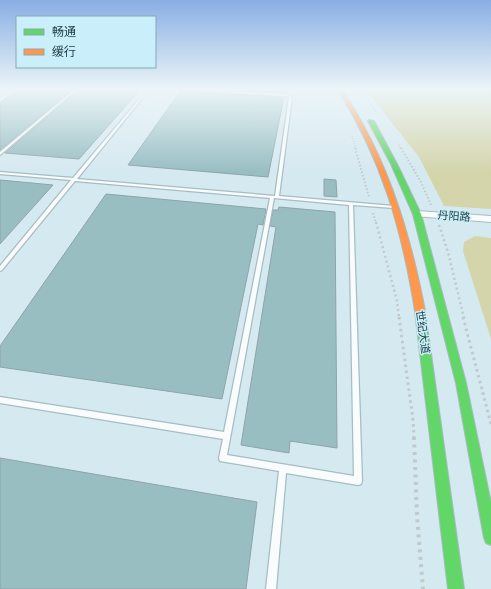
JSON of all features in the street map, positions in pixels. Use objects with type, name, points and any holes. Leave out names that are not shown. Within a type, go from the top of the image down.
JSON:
[{"type":"street","name":"世纪大道","points":[[358,117],[380,165],[405,234],[420,309],[456,589]]},
{"type":"street","name":"世纪大道","points":[[368,117],[394,164],[417,214],[461,383],[491,538]]},
{"type":"street","name":"丹阳路","points":[[417,214],[491,219]]},
{"type":"lane","points":[[0,154],[43,117]]},
{"type":"lane","points":[[0,269],[125,117]]},
{"type":"lane","points":[[288,117],[275,197],[223,458],[358,481],[350,204]]},
{"type":"lane","points":[[0,173],[395,207]]},
{"type":"lane","points":[[0,400],[227,436]]},
{"type":"lane","points":[[271,589],[282,468]]},
{"type":"path","points":[[350,130],[397,301],[413,420],[417,515],[423,589]]},
{"type":"green space","points":[[388,117],[491,117],[491,209],[444,206],[419,157]]},
{"type":"green space","points":[[475,236],[491,238],[491,339],[463,251],[464,242]]},
{"type":"building","points":[[0,117],[39,117],[0,150]]},
{"type":"building","points":[[46,117],[116,117],[79,159],[5,153]]},
{"type":"building","points":[[162,117],[280,117],[268,177],[128,165]]},
{"type":"building","points":[[324,179],[336,180],[337,197],[324,196]]},
{"type":"building","points":[[0,180],[53,185],[0,244]]},
{"type":"building","points":[[106,194],[266,209],[263,225],[258,224],[222,399],[0,367],[0,346]]},
{"type":"building","points":[[279,207],[335,212],[337,448],[290,441],[289,453],[241,445],[276,227],[270,226],[273,210],[278,210]]},
{"type":"building","points":[[0,458],[257,502],[246,589],[0,589]]},
{"type":"traffic: fast","points":[[371,121],[394,164],[417,214],[461,383],[491,538]]},
{"type":"traffic: fast","points":[[420,311],[456,589]]},
{"type":"traffic: slow","points":[[357,117],[382,168],[392,196],[409,254],[420,311]]}]
